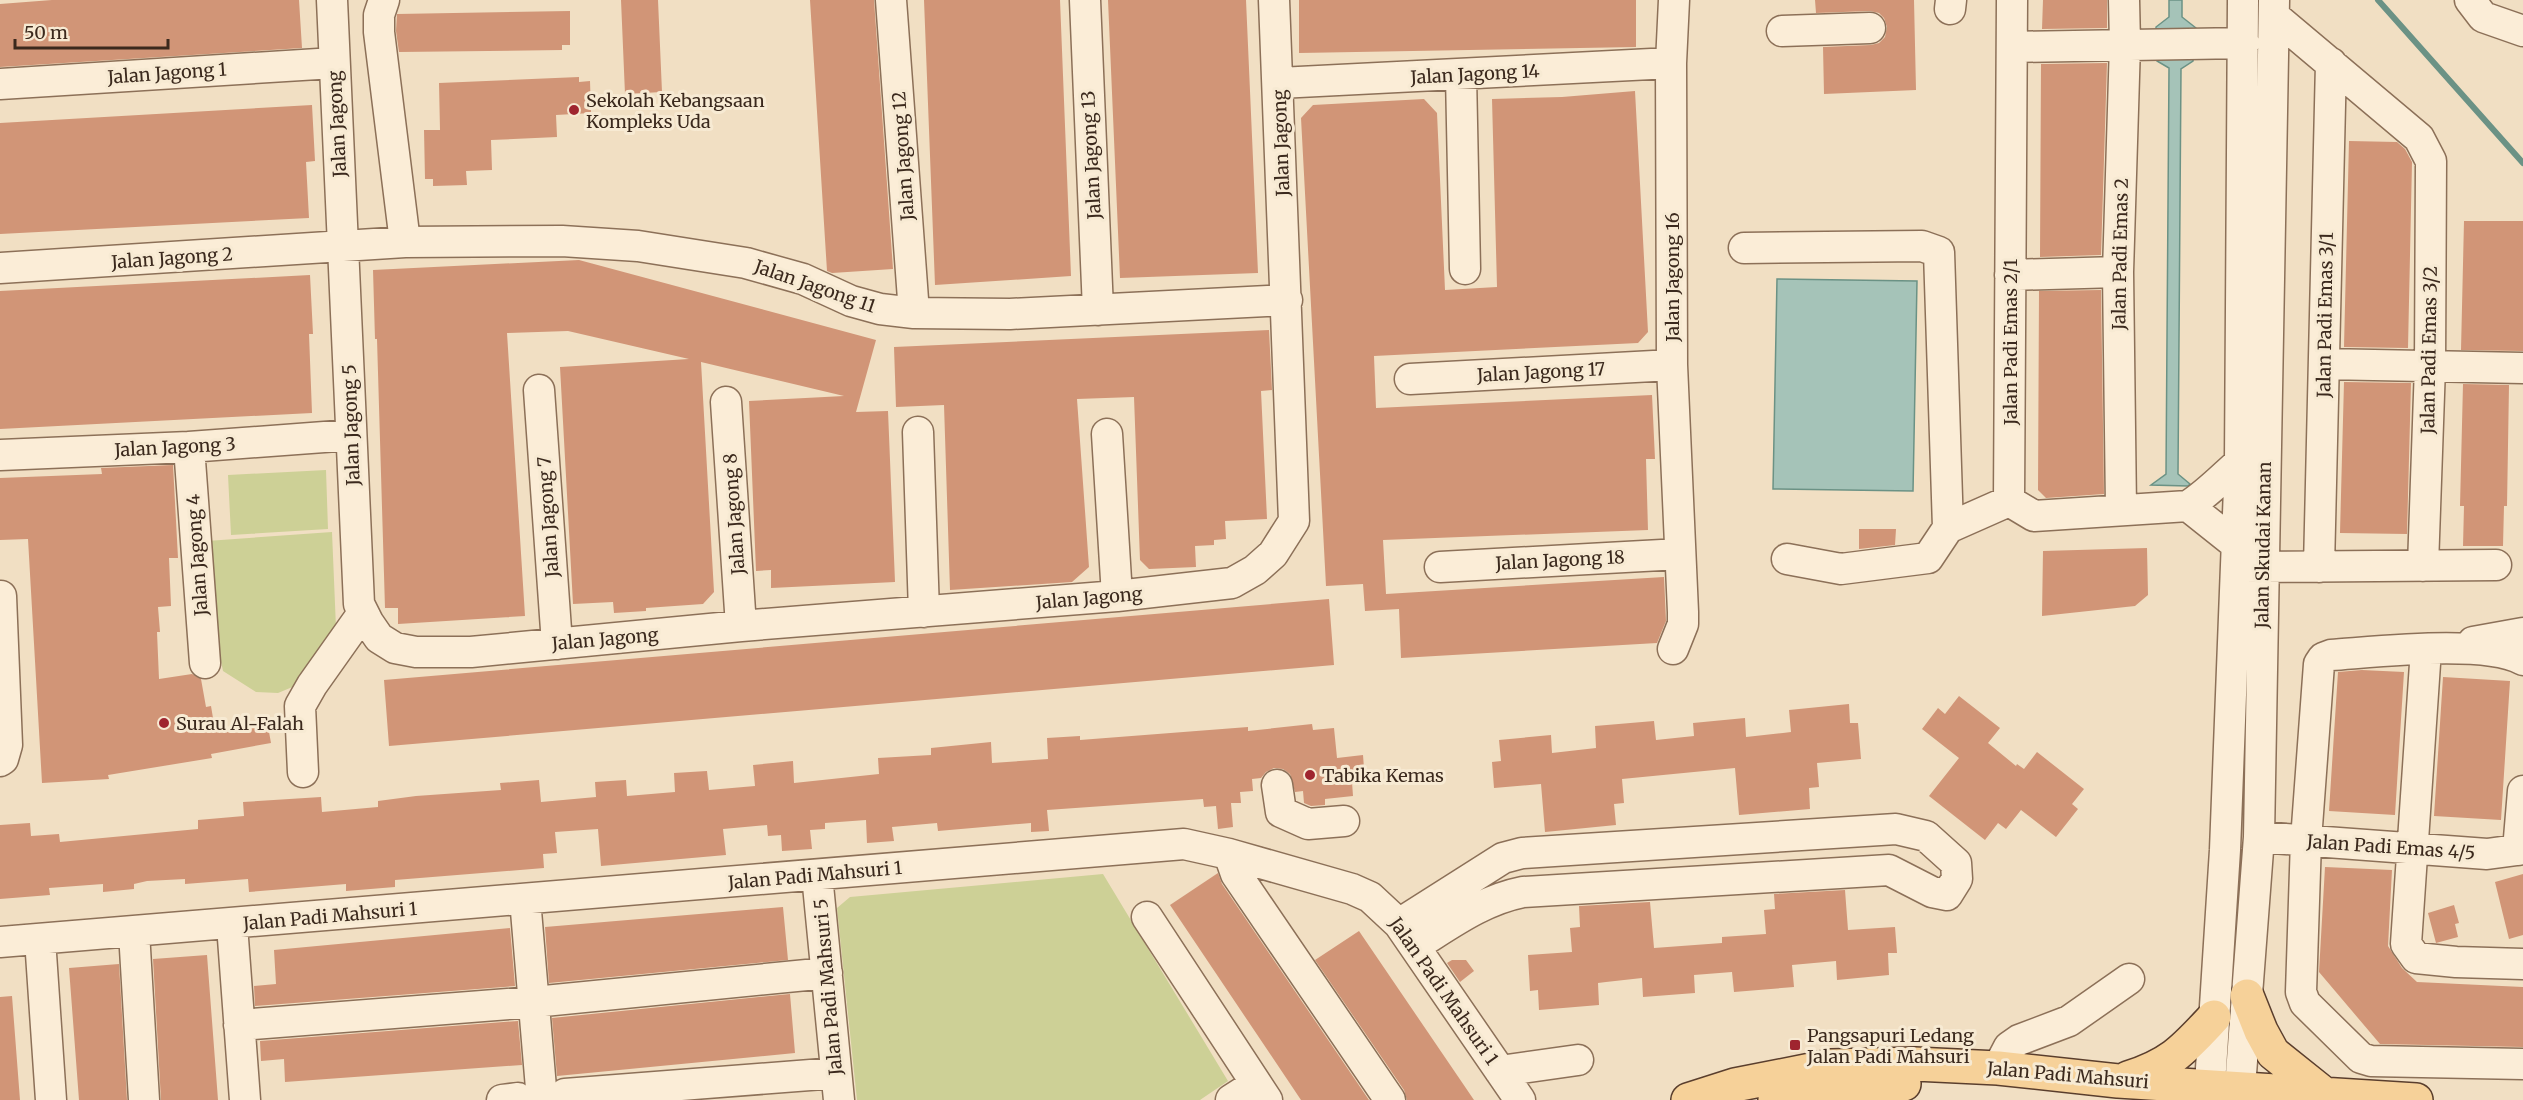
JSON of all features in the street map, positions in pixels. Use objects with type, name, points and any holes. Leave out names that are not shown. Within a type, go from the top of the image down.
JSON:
[{"type":"main road","points":[[2247,996],[2273,1053],[2322,1093]]},
{"type":"main road","points":[[2117,1090],[2168,1062],[2183,1050],[2214,1017]]},
{"type":"main road","name":"Jalan Padi Mahsuri","points":[[1688,1100],[1735,1084],[1831,1066],[1915,1064],[1998,1068],[2117,1090]]},
{"type":"main road","name":"Jalan Padi Mahsuri","points":[[1775,1100],[1803,1094],[1910,1084],[2225,1094],[2322,1093],[2416,1100]]},
{"type":"street","name":"Jalan Jagong","points":[[332,0],[344,247]]},
{"type":"street","points":[[384,0],[380,15],[380,32],[405,242]]},
{"type":"street","name":"Jalan Jagong 12","points":[[891,0],[914,313]]},
{"type":"street","name":"Jalan Jagong 13","points":[[1084,0],[1098,310]]},
{"type":"street","name":"Jalan Jagong","points":[[361,608],[379,638],[395,648],[416,652],[471,652],[741,626],[1117,596],[1232,583],[1255,570],[1273,554],[1285,539],[1294,521],[1279,83],[1274,0]]},
{"type":"street","name":"Jalan Jagong 16","points":[[1673,649],[1683,624],[1672,365],[1671,63],[1674,0]]},
{"type":"street","name":"Jalan Padi Emas 2/1","points":[[2009,501],[2012,0]]},
{"type":"street","name":"Jalan Padi Emas 2","points":[[2121,509],[2118,272],[2125,44],[2124,0]]},
{"type":"street","name":"Jalan Skudai Kanan","points":[[2225,1094],[2247,996],[2259,837],[2240,462],[2243,0]]},
{"type":"street","points":[[2469,0],[2484,17],[2523,31]]},
{"type":"street","points":[[2274,8],[2331,63]]},
{"type":"street","name":"Jalan Skudai Kanan","points":[[2225,1094],[2214,1017],[2245,560],[2274,8]]},
{"type":"street","points":[[1782,32],[1870,28]]},
{"type":"street","points":[[2012,46],[2244,43]]},
{"type":"street","name":"Jalan Jagong 1","points":[[0,84],[334,63]]},
{"type":"street","name":"Jalan Jagong 14","points":[[1279,83],[1671,63]]},
{"type":"street","name":"Jalan Padi Emas 3/2","points":[[2331,63],[2419,138],[2431,161],[2430,366],[2423,566]]},
{"type":"street","name":"Jalan Padi Emas 3/1","points":[[2319,567],[2331,63]]},
{"type":"street","points":[[1461,75],[1465,270]]},
{"type":"street","name":"Jalan Jagong 11","points":[[344,247],[405,242],[562,241],[638,246],[746,263],[803,279],[851,301],[880,309],[914,313],[1010,314],[1287,300]]},
{"type":"street","points":[[1744,248],[1922,246],[1939,252],[1948,528]]},
{"type":"street","name":"Jalan Jagong 2","points":[[0,268],[344,247]]},
{"type":"street","name":"Jalan Jagong 5","points":[[344,247],[351,435],[361,608]]},
{"type":"street","points":[[2010,275],[2118,272]]},
{"type":"street","points":[[2324,364],[2523,368]]},
{"type":"street","name":"Jalan Jagong 17","points":[[1410,379],[1672,365]]},
{"type":"street","name":"Jalan Jagong 7","points":[[539,390],[557,644]]},
{"type":"street","name":"Jalan Jagong 8","points":[[726,402],[741,626]]},
{"type":"street","points":[[918,432],[924,612]]},
{"type":"street","points":[[1107,434],[1117,596]]},
{"type":"street","name":"Jalan Jagong 3","points":[[0,455],[189,447],[351,435]]},
{"type":"street","name":"Jalan Jagong 4","points":[[189,447],[205,663]]},
{"type":"street","points":[[1786,559],[1841,569],[1928,558],[1948,528],[2009,501],[2034,516],[2188,506],[2203,497],[2240,462]]},
{"type":"street","points":[[2188,506],[2245,560],[2319,567],[2496,565]]},
{"type":"street","name":"Jalan Jagong 18","points":[[1440,567],[1680,554]]},
{"type":"street","points":[[0,761],[3,759],[7,745],[1,596]]},
{"type":"street","points":[[303,772],[300,706],[361,608]]},
{"type":"street","points":[[2426,649],[2523,633]]},
{"type":"street","points":[[2426,649],[2406,944],[2416,958],[2523,964]]},
{"type":"street","points":[[2523,660],[2481,650],[2426,649],[2331,655],[2323,658],[2319,664],[2306,840],[2301,992],[2305,1004],[2361,1058],[2371,1061],[2523,1064]]},
{"type":"street","points":[[1277,785],[1281,812],[1308,824],[1344,821]]},
{"type":"street","points":[[2521,849],[2523,791]]},
{"type":"street","points":[[1286,870],[1308,824]]},
{"type":"street","points":[[1896,829],[1926,836],[1956,862],[1958,879],[1947,895],[1932,892],[1889,870],[1523,892],[1503,896],[1407,935],[1503,858],[1522,853],[1896,829]]},
{"type":"street","name":"Jalan Padi Emas 4/5","points":[[2259,837],[2487,854],[2521,849]]},
{"type":"street","name":"Jalan Padi Mahsuri 1","points":[[0,942],[232,925],[1184,844],[1230,854],[1361,893],[1386,909],[1407,935],[1520,1100]]},
{"type":"street","points":[[1522,853],[1523,892]]},
{"type":"street","points":[[1230,854],[1236,874],[1390,1100]]},
{"type":"street","name":"Jalan Padi Mahsuri 5","points":[[817,875],[837,1086]]},
{"type":"street","points":[[525,899],[534,1002],[532,1098],[837,1086]]},
{"type":"street","points":[[1147,917],[1251,1095]]},
{"type":"street","points":[[232,925],[245,1100]]},
{"type":"street","points":[[134,932],[144,1100]]},
{"type":"street","points":[[40,939],[51,1100]]},
{"type":"street","points":[[239,1025],[534,1002],[827,973]]},
{"type":"street","points":[[1998,1068],[2009,1047],[2019,1040],[2069,1022],[2129,979]]},
{"type":"street","points":[[1500,1071],[1578,1060]]},
{"type":"green space","points":[[326,470],[328,529],[231,535],[228,475]]},
{"type":"green space","points":[[332,532],[336,628],[302,683],[278,693],[256,692],[223,671],[216,637],[207,541]]},
{"type":"green space","points":[[1103,874],[1228,1081],[1200,1100],[857,1100],[837,908],[850,897]]},
{"type":"water","points":[[2169,0],[2182,0],[2182,17],[2196,28],[2193,61],[2181,69],[2178,474],[2190,484],[2188,486],[2151,485],[2166,474],[2169,68],[2157,61],[2156,27],[2169,17]]},
{"type":"water","points":[[1777,279],[1917,281],[1913,491],[1773,489]]},
{"type":"building","points":[[52,0],[299,0],[302,48],[0,67],[0,4]]},
{"type":"building","points":[[621,0],[658,0],[662,92],[625,94]]},
{"type":"building","points":[[810,0],[874,0],[893,269],[832,273],[827,271]]},
{"type":"building","points":[[924,0],[1060,0],[1071,276],[935,285]]},
{"type":"building","points":[[1108,0],[1246,0],[1258,273],[1120,278]]},
{"type":"building","points":[[1299,0],[1636,0],[1636,47],[1299,53]]},
{"type":"building","points":[[1815,0],[1914,0],[1916,90],[1824,94],[1823,47],[1879,43],[1885,37],[1887,27],[1884,18],[1879,13],[1870,11],[1816,13]]},
{"type":"building","points":[[2043,0],[2107,0],[2107,28],[2042,29]]},
{"type":"building","points":[[570,11],[570,45],[562,45],[562,50],[399,52],[396,31],[397,14]]},
{"type":"building","points":[[2107,63],[2101,255],[2040,257],[2041,64]]},
{"type":"building","points":[[579,77],[579,82],[590,81],[591,113],[556,115],[557,137],[491,140],[492,170],[466,171],[467,185],[433,186],[433,179],[425,179],[424,130],[440,130],[439,83]]},
{"type":"building","points":[[1635,91],[1648,332],[1638,343],[1374,356],[1376,408],[1652,395],[1655,459],[1646,459],[1648,530],[1383,540],[1386,594],[1664,577],[1666,621],[1657,643],[1401,658],[1399,609],[1365,611],[1363,584],[1326,586],[1301,118],[1313,105],[1424,99],[1437,113],[1445,290],[1497,287],[1492,99],[1562,97]]},
{"type":"building","points":[[312,105],[315,161],[306,162],[309,218],[0,234],[0,123]]},
{"type":"building","points":[[2349,141],[2397,142],[2405,149],[2412,162],[2408,348],[2344,347]]},
{"type":"building","points":[[2464,221],[2523,221],[2523,351],[2461,350]]},
{"type":"building","points":[[579,260],[876,340],[856,412],[888,411],[895,582],[771,588],[771,570],[756,571],[749,401],[844,396],[701,362],[714,592],[703,604],[646,608],[646,611],[614,613],[613,602],[573,604],[560,367],[689,359],[568,331],[507,333],[525,616],[398,624],[398,608],[385,608],[373,270]]},
{"type":"building","points":[[310,275],[313,334],[309,334],[312,413],[0,429],[0,291]]},
{"type":"building","points":[[2101,290],[2104,494],[2046,498],[2038,490],[2039,291]]},
{"type":"building","points":[[1269,330],[1272,390],[1261,391],[1267,519],[1225,521],[1226,539],[1214,540],[1214,545],[1195,546],[1196,567],[1149,569],[1140,560],[1134,397],[1077,399],[1089,567],[1072,582],[950,590],[944,405],[896,407],[894,347]]},
{"type":"building","points":[[2344,382],[2411,383],[2407,534],[2340,533]]},
{"type":"building","points":[[2463,384],[2509,385],[2507,506],[2504,506],[2503,546],[2463,546],[2464,506],[2460,506]]},
{"type":"building","points":[[173,465],[178,558],[169,558],[171,606],[158,607],[159,679],[192,674],[201,679],[206,707],[211,706],[215,730],[267,721],[271,743],[211,754],[212,758],[108,775],[109,779],[42,783],[28,539],[0,540],[0,478],[102,474],[101,468]]},
{"type":"building","points":[[1859,529],[1896,529],[1895,545],[1859,549]]},
{"type":"building","points":[[2147,548],[2148,595],[2135,606],[2042,616],[2043,551]]},
{"type":"building","points":[[1329,599],[1334,665],[389,746],[384,680]]},
{"type":"building","points":[[2362,670],[2404,672],[2395,815],[2329,811],[2338,672]]},
{"type":"building","points":[[2443,677],[2510,681],[2501,820],[2434,816]]},
{"type":"building","points":[[1959,696],[2000,728],[1988,743],[2016,766],[2017,764],[2024,769],[2037,752],[2084,789],[2072,804],[2078,809],[2056,837],[2021,810],[2006,829],[1998,823],[1985,840],[1929,796],[1959,758],[1922,729],[1938,708],[1945,714]]},
{"type":"building","points":[[1849,704],[1850,723],[1858,723],[1861,759],[1817,763],[1819,787],[1809,788],[1810,809],[1739,815],[1735,768],[1622,779],[1624,803],[1614,804],[1616,825],[1545,832],[1541,784],[1494,788],[1492,762],[1501,761],[1499,740],[1551,735],[1552,753],[1596,748],[1595,726],[1654,721],[1656,740],[1694,736],[1693,723],[1745,718],[1746,737],[1791,732],[1789,710]]},
{"type":"building","points":[[1312,724],[1313,730],[1334,728],[1337,758],[1363,755],[1365,781],[1352,782],[1353,796],[1325,799],[1325,805],[1311,806],[1304,803],[1303,791],[1295,792],[1290,774],[1283,769],[1274,768],[1261,778],[1252,779],[1253,791],[1240,792],[1241,803],[1231,803],[1233,827],[1218,829],[1216,806],[1204,807],[1203,799],[1047,810],[1049,831],[1031,832],[1031,823],[938,831],[937,823],[892,827],[894,841],[867,843],[866,820],[825,823],[825,829],[810,830],[812,849],[782,851],[781,835],[768,836],[767,825],[723,829],[726,855],[601,866],[598,829],[555,832],[557,853],[543,854],[544,868],[395,880],[395,887],[346,891],[346,884],[249,892],[248,879],[185,884],[185,879],[147,881],[134,884],[134,889],[103,892],[103,884],[49,888],[50,895],[0,899],[0,825],[30,823],[31,836],[59,834],[60,842],[198,829],[198,820],[244,816],[243,802],[321,797],[322,812],[378,807],[378,801],[416,796],[501,790],[500,783],[539,780],[541,802],[596,797],[595,782],[626,780],[627,796],[675,792],[674,773],[707,771],[709,790],[755,786],[753,765],[793,761],[794,783],[879,774],[878,758],[931,755],[931,748],[991,742],[992,763],[1048,759],[1047,738],[1080,736],[1080,740],[1248,727],[1248,731]]},
{"type":"building","points":[[2325,867],[2392,870],[2388,946],[2402,968],[2417,982],[2523,987],[2523,1047],[2380,1044],[2319,972]]},
{"type":"building","points":[[1218,873],[1222,884],[1369,1100],[1301,1100],[1170,905]]},
{"type":"building","points":[[2523,874],[2523,935],[2509,939],[2495,882]]},
{"type":"building","points":[[1845,890],[1848,930],[1895,927],[1897,953],[1888,953],[1889,975],[1837,980],[1836,961],[1792,965],[1794,987],[1734,992],[1732,972],[1694,975],[1695,993],[1643,997],[1642,978],[1598,983],[1599,1005],[1539,1010],[1538,990],[1530,991],[1528,955],[1572,952],[1570,928],[1580,927],[1579,906],[1650,902],[1654,948],[1722,943],[1722,937],[1766,934],[1764,910],[1775,909],[1774,894]]},
{"type":"building","points":[[2454,905],[2459,923],[2455,924],[2458,937],[2436,943],[2428,913]]},
{"type":"building","points":[[783,907],[788,960],[549,983],[545,927]]},
{"type":"building","points":[[510,928],[515,986],[255,1006],[254,986],[276,984],[274,950]]},
{"type":"building","points":[[1359,931],[1474,1100],[1407,1100],[1404,1090],[1315,960]]},
{"type":"building","points":[[207,955],[218,1100],[161,1100],[153,959]]},
{"type":"building","points":[[1452,960],[1466,960],[1474,971],[1460,982],[1447,963]]},
{"type":"building","points":[[119,964],[127,1100],[79,1100],[69,968]]},
{"type":"building","points":[[790,994],[795,1053],[557,1076],[552,1018]]},
{"type":"building","points":[[12,996],[20,1100],[0,1100],[0,997]]},
{"type":"building","points":[[518,1021],[522,1065],[285,1082],[284,1059],[261,1061],[260,1041]]},
{"type":"waterway","points":[[2378,0],[2523,163]]},
{"type":"place","name":"Sekolah Kebangsaan Kompleks Uda","points":[[574,110]]},
{"type":"place","name":"Surau Al-Falah","points":[[164,723]]},
{"type":"place","name":"Tabika Kemas","points":[[1310,775]]},
{"type":"place","name":"Pangsapuri Ledang Jalan Padi Mahsuri","points":[[1795,1045]]}]
